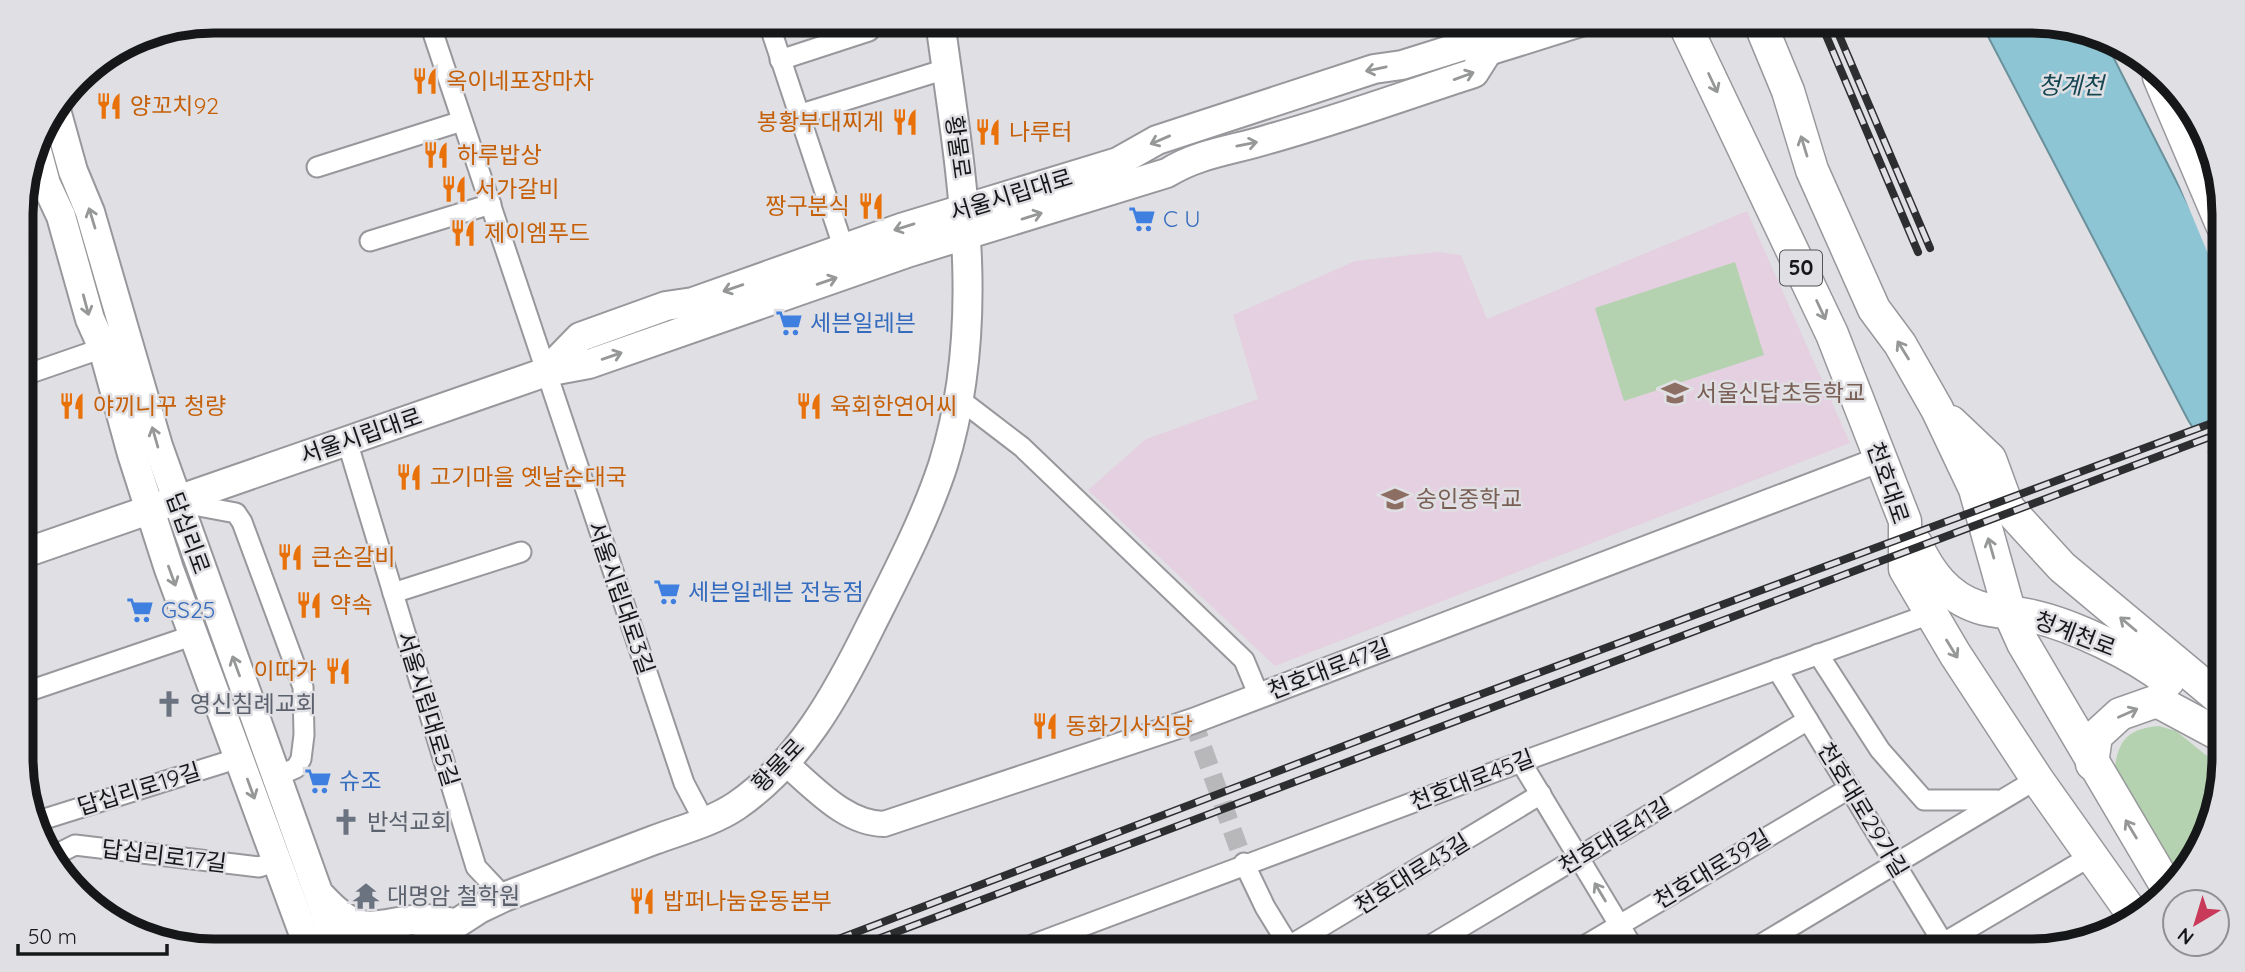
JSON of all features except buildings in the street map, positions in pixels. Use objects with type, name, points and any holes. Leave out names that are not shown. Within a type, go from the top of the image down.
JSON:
[{"type":"main road","name":"황물로","points":[[435,939],[504,897],[704,821],[740,803],[785,763],[826,710],[886,594],[934,489],[958,398],[970,287],[966,223],[942,33]]},
{"type":"main road","name":"서울시립대로","points":[[545,372],[580,337],[666,306],[693,302],[901,228],[966,223],[1167,173],[1184,162],[1267,140],[1475,73],[1488,51],[1546,33]]},
{"type":"main road","name":"천호대로","points":[[1689,33],[1832,334],[1905,521],[1905,569],[1930,614],[2037,779],[2129,909]]},
{"type":"main road","points":[[1764,33],[1788,91],[1812,170],[1874,309],[1900,344],[1937,409],[1975,489],[2010,614],[2092,764],[2163,881]]},
{"type":"main road","points":[[2167,95],[2211,198]]},
{"type":"main road","name":"답십리로","points":[[59,122],[73,172],[90,212],[194,635],[306,939]]},
{"type":"main road","name":"답십리로","points":[[40,163],[46,184],[61,215],[89,319],[275,777],[335,939]]},
{"type":"main road","name":"서울시립대로","points":[[33,550],[545,372],[589,364],[910,252],[966,223]]},
{"type":"main road","points":[[1937,409],[1990,459],[2008,508],[2062,567],[2212,692]]},
{"type":"main road","name":"청계천로","points":[[1905,521],[1933,578],[1977,607],[2032,616],[2092,638],[2145,663],[2212,717]]},
{"type":"main road","points":[[2092,764],[2096,736],[2120,714],[2157,701],[2212,731]]},
{"type":"main road","points":[[319,894],[343,919],[357,925],[387,926],[423,918],[432,939]]},
{"type":"street","name":"서울시립대로3길","points":[[433,33],[684,783],[704,821]]},
{"type":"street","points":[[772,33],[844,249]]},
{"type":"street","points":[[780,60],[863,33]]},
{"type":"street","points":[[798,115],[946,69]]},
{"type":"street","points":[[317,167],[462,121]]},
{"type":"street","points":[[370,241],[491,205]]},
{"type":"street","points":[[34,372],[103,348]]},
{"type":"street","points":[[958,398],[1022,447],[1244,660],[1259,696]]},
{"type":"street","name":"서울시립대로5길","points":[[347,441],[476,867],[504,897]]},
{"type":"street","name":"천호대로47길","points":[[785,763],[853,818],[867,824],[884,824],[1193,721],[1881,459]]},
{"type":"street","name":"서울시립대로","points":[[164,506],[236,513],[242,522],[301,674],[305,718],[300,759],[296,768],[275,777]]},
{"type":"street","points":[[393,593],[521,552]]},
{"type":"street","name":"천호대로45길","points":[[1053,939],[1244,863],[1930,614]]},
{"type":"street","points":[[33,690],[194,635]]},
{"type":"street","points":[[1818,654],[1880,750],[1924,800],[1998,800]]},
{"type":"street","name":"천호대로29가길","points":[[1777,669],[1895,863],[1935,938]]},
{"type":"street","name":"천호대로41길","points":[[1442,938],[1808,720]]},
{"type":"street","name":"답십리로19길","points":[[44,819],[239,758]]},
{"type":"street","points":[[1521,762],[1627,938]]},
{"type":"street","points":[[1771,938],[2037,779]]},
{"type":"street","name":"천호대로39길","points":[[1596,938],[1850,788]]},
{"type":"street","name":"천호대로43길","points":[[1304,938],[1541,794]]},
{"type":"street","name":"답십리로17길","points":[[61,852],[75,845],[259,867],[277,861]]},
{"type":"street","points":[[1956,938],[2091,856]]},
{"type":"street","points":[[1244,863],[1282,938]]},
{"type":"shaded area","points":[[1747,211],[1850,443],[1275,666],[1088,490],[1146,439],[1258,399],[1233,315],[1355,261],[1438,252],[1461,255],[1487,319]]},
{"type":"green space","points":[[1735,262],[1764,355],[1624,401],[1595,308]]},
{"type":"green space","points":[[2159,726],[2176,731],[2212,760],[2202,816],[2174,868],[2114,772],[2118,752],[2126,738]]},
{"type":"water","name":"청계천","points":[[1986,33],[2031,33],[2066,37],[2111,53],[2212,251],[2212,458],[2188,420]]},
{"type":"pier","points":[[2165,151],[2212,243],[2212,263]]},
{"type":"pier","points":[[2212,419],[2212,450],[2205,453],[2189,428]]},
{"type":"tunnel","points":[[1193,721],[1244,863]]},
{"type":"railway","points":[[1825,33],[1918,252]]},
{"type":"railway","points":[[1838,33],[1930,248]]},
{"type":"railway","points":[[839,939],[1433,712],[2212,423]]},
{"type":"railway","points":[[879,939],[2212,436]]},
{"type":"place","name":"옥이네포장마차","points":[[425,81]]},
{"type":"place","name":"양꼬치92","points":[[109,106]]},
{"type":"place","name":"봉황부대찌게","points":[[905,122]]},
{"type":"place","name":"나루터","points":[[988,132]]},
{"type":"place","name":"하루밥상","points":[[436,155]]},
{"type":"place","name":"서가갈비","points":[[454,189]]},
{"type":"place","name":"짱구분식","points":[[871,206]]},
{"type":"place","name":"C U","points":[[1142,219]]},
{"type":"place","name":"제이엠푸드","points":[[463,233]]},
{"type":"place","name":"세븐일레븐","points":[[789,323]]},
{"type":"place","name":"서울신답초등학교","points":[[1675,393]]},
{"type":"place","name":"야끼니꾸 청량","points":[[72,406]]},
{"type":"place","name":"육회한연어씨","points":[[809,406]]},
{"type":"place","name":"고기마을 옛날순대국","points":[[409,477]]},
{"type":"place","name":"숭인중학교","points":[[1395,499]]},
{"type":"place","name":"큰손갈비","points":[[290,557]]},
{"type":"place","name":"세븐일레븐 전농점","points":[[667,592]]},
{"type":"place","name":"약속","points":[[309,605]]},
{"type":"place","name":"GS25","points":[[140,610]]},
{"type":"place","name":"이따가","points":[[338,671]]},
{"type":"place","name":"영신침례교회","points":[[169,704]]},
{"type":"place","name":"동화기사식당","points":[[1045,726]]},
{"type":"place","name":"슈조","points":[[318,781]]},
{"type":"place","name":"반석교회","points":[[346,822]]},
{"type":"place","name":"대명암 철학원","points":[[366,896]]},
{"type":"place","name":"밥퍼나눔운동본부","points":[[642,901]]}]
